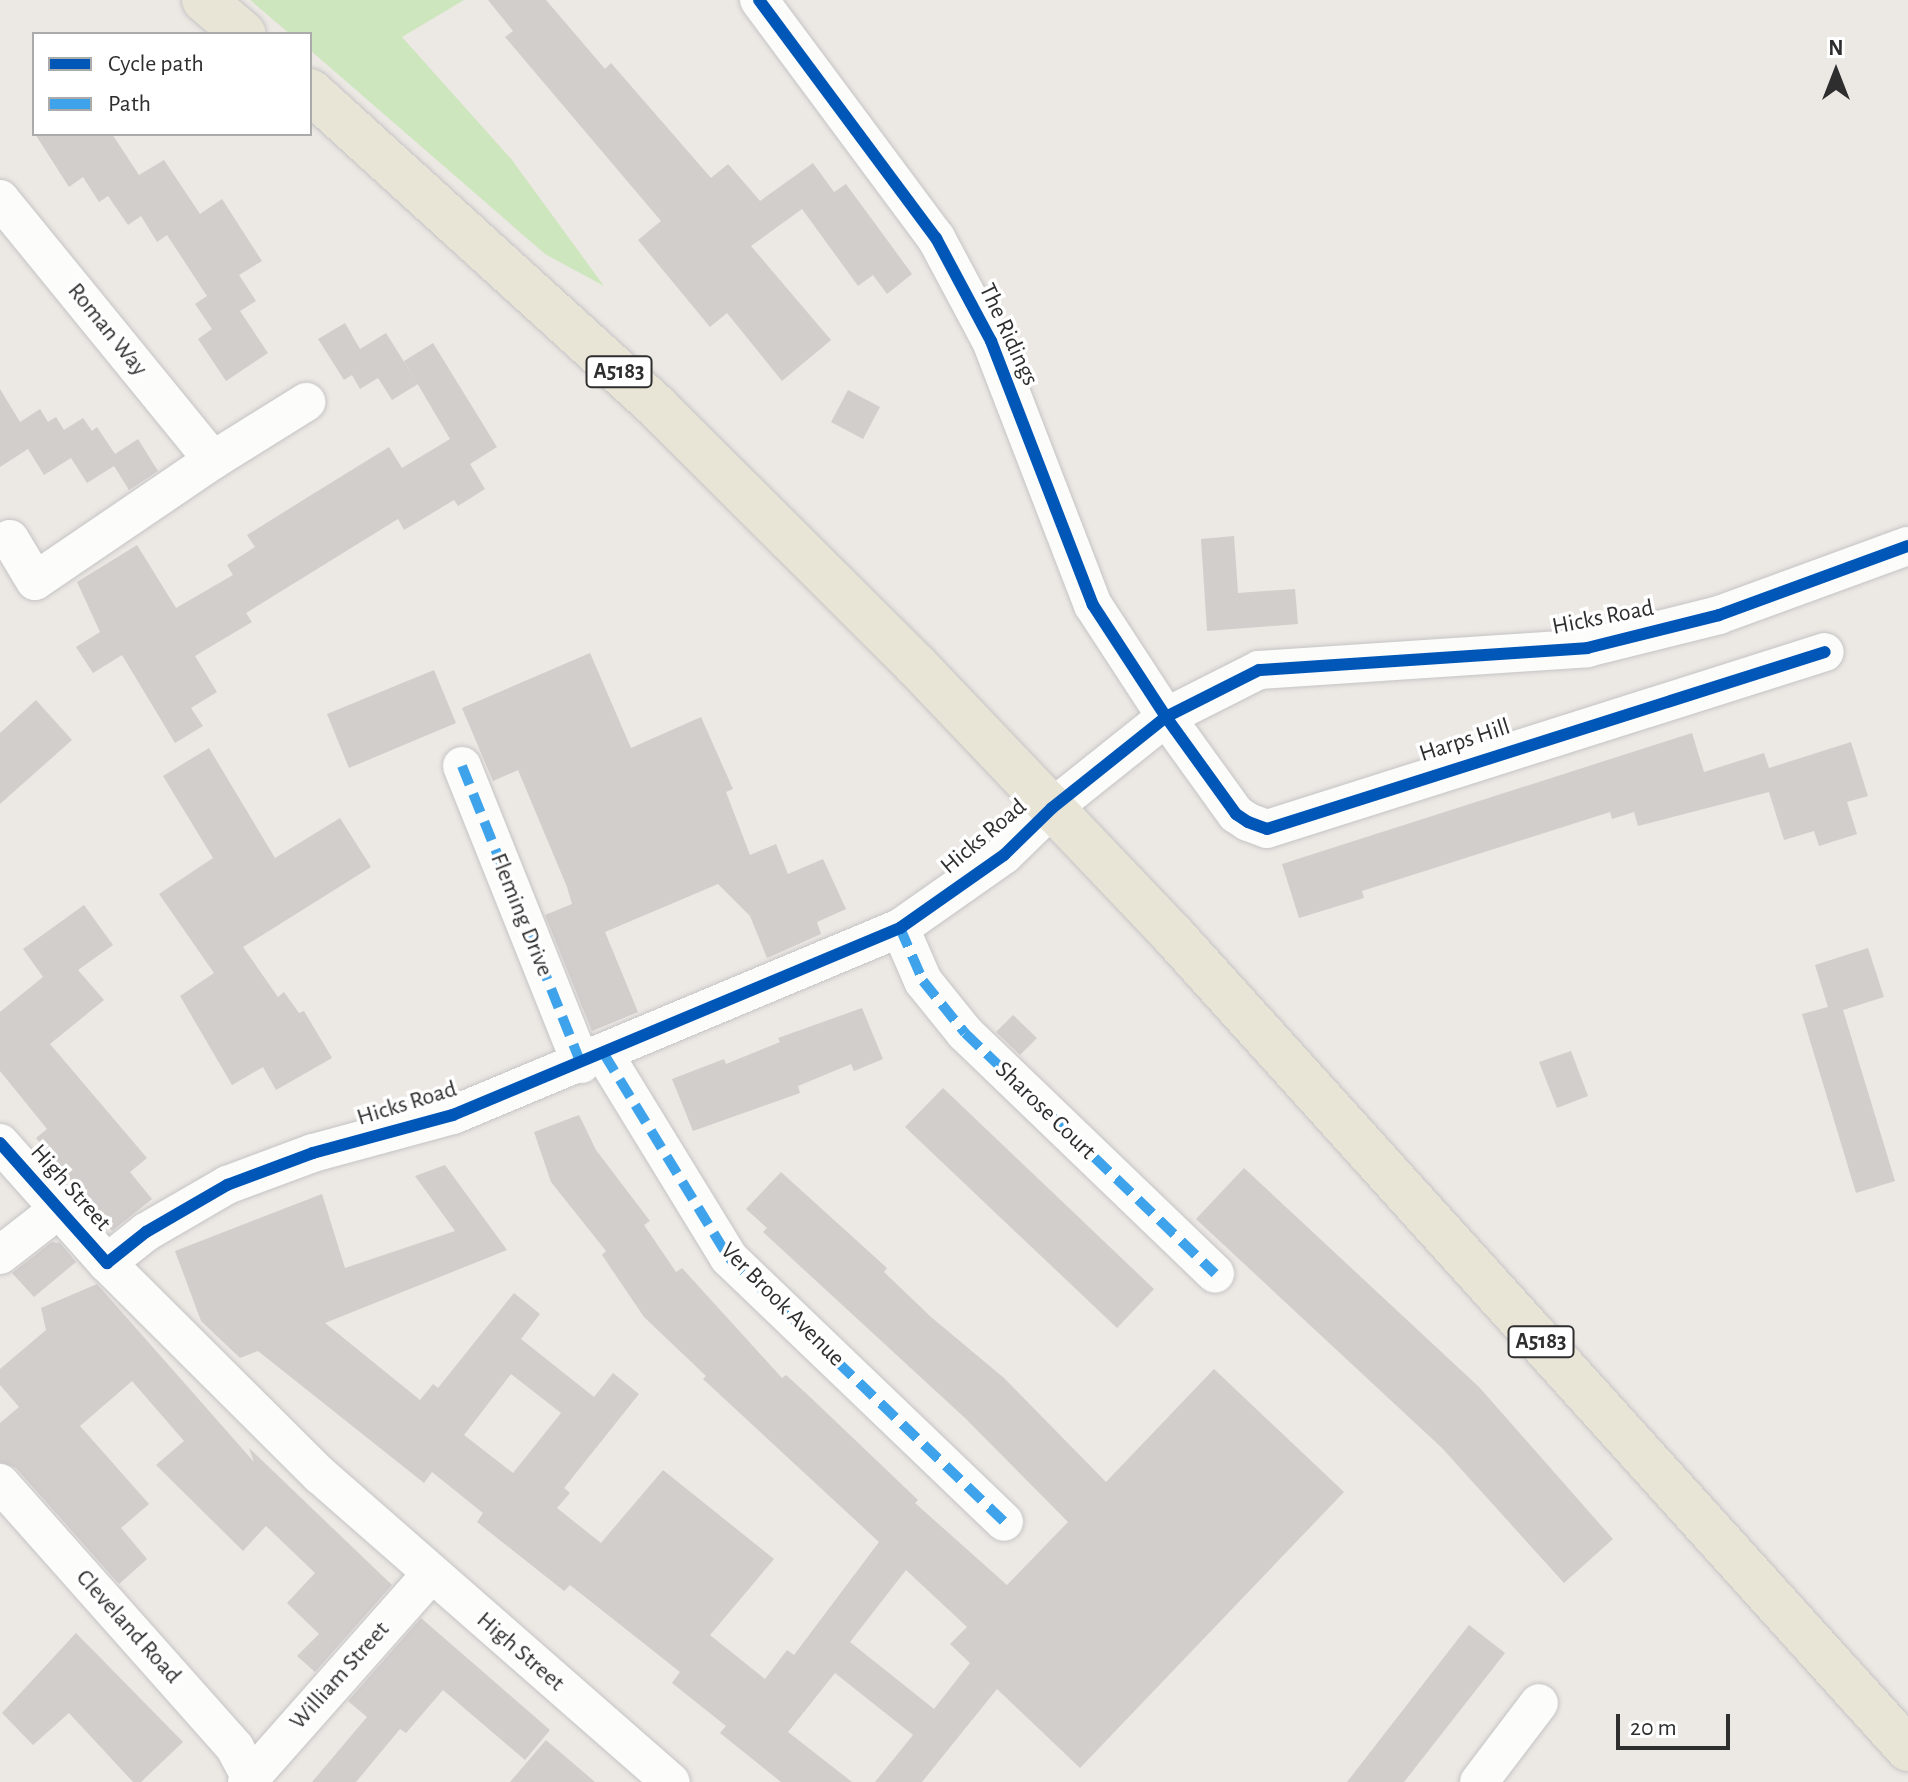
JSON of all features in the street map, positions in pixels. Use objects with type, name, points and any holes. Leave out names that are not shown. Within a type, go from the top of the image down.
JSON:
[{"type":"main road","points":[[204,0],[242,32]]},
{"type":"main road","name":"A5183","points":[[312,93],[658,408],[1052,808],[1173,935],[1908,1749]]},
{"type":"street","name":"The Ridings","points":[[759,0],[936,238],[991,341],[1093,605],[1166,717]]},
{"type":"street","name":"Roman Way","points":[[0,199],[213,460]]},
{"type":"street","points":[[10,539],[35,581],[213,460],[306,402]]},
{"type":"street","name":"Hicks Road","points":[[107,1263],[146,1232],[227,1185],[313,1153],[453,1115],[900,928],[1004,855],[1052,808],[1166,717],[1259,670],[1587,648],[1719,615],[1908,546]]},
{"type":"street","name":"Harps Hill","points":[[1166,717],[1236,814],[1267,829],[1825,652]]},
{"type":"street","name":"Fleming Drive","points":[[462,766],[592,1059]]},
{"type":"street","name":"Sharose Court","points":[[900,928],[923,981],[965,1033],[1215,1274]]},
{"type":"street","name":"Ver Brook Avenue","points":[[592,1059],[729,1258],[1004,1522]]},
{"type":"street","name":"High Street","points":[[0,1143],[107,1263],[240,1398],[430,1575],[671,1782]]},
{"type":"street","points":[[0,1255],[59,1209]]},
{"type":"street","name":"Cleveland Road","points":[[0,1483],[235,1748],[248,1779]]},
{"type":"street","name":"William Street","points":[[248,1779],[430,1575]]},
{"type":"street","points":[[1479,1782],[1539,1703]]},
{"type":"green space","points":[[250,0],[464,0],[402,37],[512,160],[604,286],[545,254],[312,52],[312,32],[288,32]]},
{"type":"building","points":[[488,0],[546,0],[605,69],[611,63],[711,178],[728,164],[760,201],[813,163],[834,192],[846,184],[912,274],[887,294],[873,275],[858,286],[802,209],[751,246],[831,340],[782,381],[727,313],[710,327],[638,240],[661,221],[505,37],[513,31]]},
{"type":"building","points":[[36,136],[113,136],[139,175],[164,160],[200,214],[222,199],[262,261],[239,275],[256,301],[240,311],[268,353],[226,381],[198,339],[212,329],[195,304],[207,296],[167,235],[157,242],[141,216],[128,225],[108,196],[99,202],[83,177],[69,187]]},
{"type":"building","points":[[345,323],[360,349],[386,333],[418,384],[392,400],[378,378],[360,389],[352,375],[344,380],[318,339]]},
{"type":"building","points":[[433,343],[497,447],[470,464],[485,489],[458,506],[454,500],[404,530],[398,519],[246,613],[252,622],[195,656],[217,692],[191,708],[203,726],[175,743],[122,655],[93,673],[76,647],[100,632],[77,582],[137,545],[176,608],[233,575],[227,565],[255,547],[247,535],[389,447],[402,468],[450,439],[404,361]]},
{"type":"building","points":[[0,389],[20,422],[40,409],[48,422],[56,417],[64,430],[83,418],[92,431],[97,427],[115,454],[138,439],[158,471],[129,490],[114,466],[87,483],[71,458],[44,475],[28,449],[0,467]]},
{"type":"building","points":[[848,390],[880,407],[863,439],[831,422]]},
{"type":"building","points":[[1234,536],[1238,593],[1295,589],[1298,624],[1207,631],[1201,539]]},
{"type":"building","points":[[590,653],[631,748],[701,717],[733,789],[726,792],[750,855],[776,844],[788,874],[823,859],[846,909],[817,922],[821,934],[767,958],[750,916],[718,884],[605,932],[638,1012],[592,1031],[545,915],[572,904],[567,887],[518,770],[493,781],[462,708]]},
{"type":"building","points":[[434,670],[456,723],[349,768],[327,714]]},
{"type":"building","points":[[36,700],[72,740],[0,804],[0,733]]},
{"type":"building","points":[[1692,733],[1704,772],[1764,753],[1769,768],[1851,742],[1868,796],[1847,802],[1857,834],[1819,846],[1814,831],[1784,840],[1769,792],[1638,826],[1634,812],[1612,819],[1610,812],[1362,891],[1364,898],[1299,918],[1282,864]]},
{"type":"building","points":[[209,748],[275,858],[340,818],[371,867],[243,947],[278,997],[284,992],[299,1013],[304,1011],[332,1058],[276,1090],[263,1067],[232,1085],[180,996],[214,973],[159,894],[213,858],[163,776]]},
{"type":"building","points":[[84,905],[113,945],[78,970],[104,1000],[50,1044],[147,1158],[130,1172],[152,1199],[112,1231],[36,1138],[47,1129],[0,1071],[0,1012],[43,977],[23,949]]},
{"type":"building","points":[[1868,948],[1884,997],[1843,1010],[1895,1181],[1856,1193],[1802,1014],[1828,1007],[1815,965]]},
{"type":"building","points":[[862,1008],[883,1059],[854,1071],[851,1064],[798,1086],[800,1093],[693,1131],[672,1079],[724,1059],[726,1064],[780,1042],[778,1038]]},
{"type":"building","points":[[1013,1015],[1037,1038],[1020,1055],[996,1032]]},
{"type":"building","points":[[1571,1051],[1588,1096],[1557,1108],[1539,1062]]},
{"type":"building","points":[[943,1088],[1154,1289],[1117,1328],[905,1127]]},
{"type":"building","points":[[579,1115],[596,1150],[650,1221],[644,1225],[676,1272],[682,1268],[782,1378],[786,1375],[809,1396],[918,1500],[915,1503],[1007,1585],[1068,1522],[965,1418],[763,1232],[767,1228],[746,1209],[781,1172],[887,1268],[884,1272],[931,1317],[1004,1378],[1106,1482],[1214,1369],[1344,1492],[1080,1768],[997,1689],[922,1782],[875,1782],[913,1735],[835,1673],[788,1732],[852,1782],[781,1782],[720,1733],[726,1726],[672,1683],[680,1672],[570,1585],[564,1591],[477,1522],[483,1513],[432,1472],[424,1483],[258,1351],[240,1358],[201,1321],[175,1251],[322,1194],[345,1268],[455,1231],[415,1176],[445,1165],[507,1250],[325,1323],[420,1400],[433,1384],[438,1388],[514,1293],[540,1314],[521,1339],[594,1397],[613,1373],[639,1394],[564,1488],[570,1493],[557,1508],[601,1543],[663,1470],[774,1559],[710,1635],[765,1679],[787,1650],[794,1655],[879,1542],[703,1379],[706,1376],[644,1317],[602,1255],[606,1251],[551,1182],[534,1132]],"holes":[[[511,1374],[561,1413],[513,1473],[464,1435]],[[906,1570],[967,1627],[950,1644],[970,1663],[934,1709],[850,1642]]]},
{"type":"building","points":[[1244,1168],[1479,1387],[1613,1539],[1564,1583],[1442,1448],[1196,1219]]},
{"type":"building","points":[[52,1242],[60,1243],[76,1262],[34,1297],[12,1273]]},
{"type":"building","points":[[97,1284],[254,1462],[249,1448],[392,1585],[315,1672],[297,1656],[319,1634],[287,1603],[315,1573],[266,1526],[243,1551],[156,1465],[184,1441],[132,1381],[80,1426],[149,1504],[121,1528],[147,1559],[119,1584],[16,1468],[0,1462],[0,1423],[19,1407],[0,1385],[0,1369],[46,1330],[41,1308]]},
{"type":"building","points":[[421,1618],[550,1730],[525,1760],[443,1690],[406,1733],[400,1729],[356,1782],[312,1782],[367,1717],[348,1701]]},
{"type":"building","points":[[1469,1625],[1505,1653],[1404,1782],[1347,1782]]},
{"type":"building","points":[[76,1633],[183,1742],[141,1782],[133,1782],[69,1713],[33,1745],[2,1713]]},
{"type":"building","points":[[546,1740],[595,1782],[510,1782]]},
{"type":"marked path","points":[[462,766],[581,1064]]},
{"type":"marked path","points":[[900,928],[923,981],[965,1033],[1215,1274]]},
{"type":"marked path","points":[[604,1054],[729,1258],[1004,1522]]},
{"type":"cycle path","points":[[759,0],[936,238],[991,341],[1093,605],[1166,717],[1236,814],[1248,822],[1267,829],[1825,652]]},
{"type":"cycle path","points":[[0,1143],[107,1263],[146,1232],[227,1185],[313,1153],[453,1115],[900,928],[1004,855],[1052,808],[1166,717],[1259,670],[1587,648],[1719,615],[1908,546]]}]
